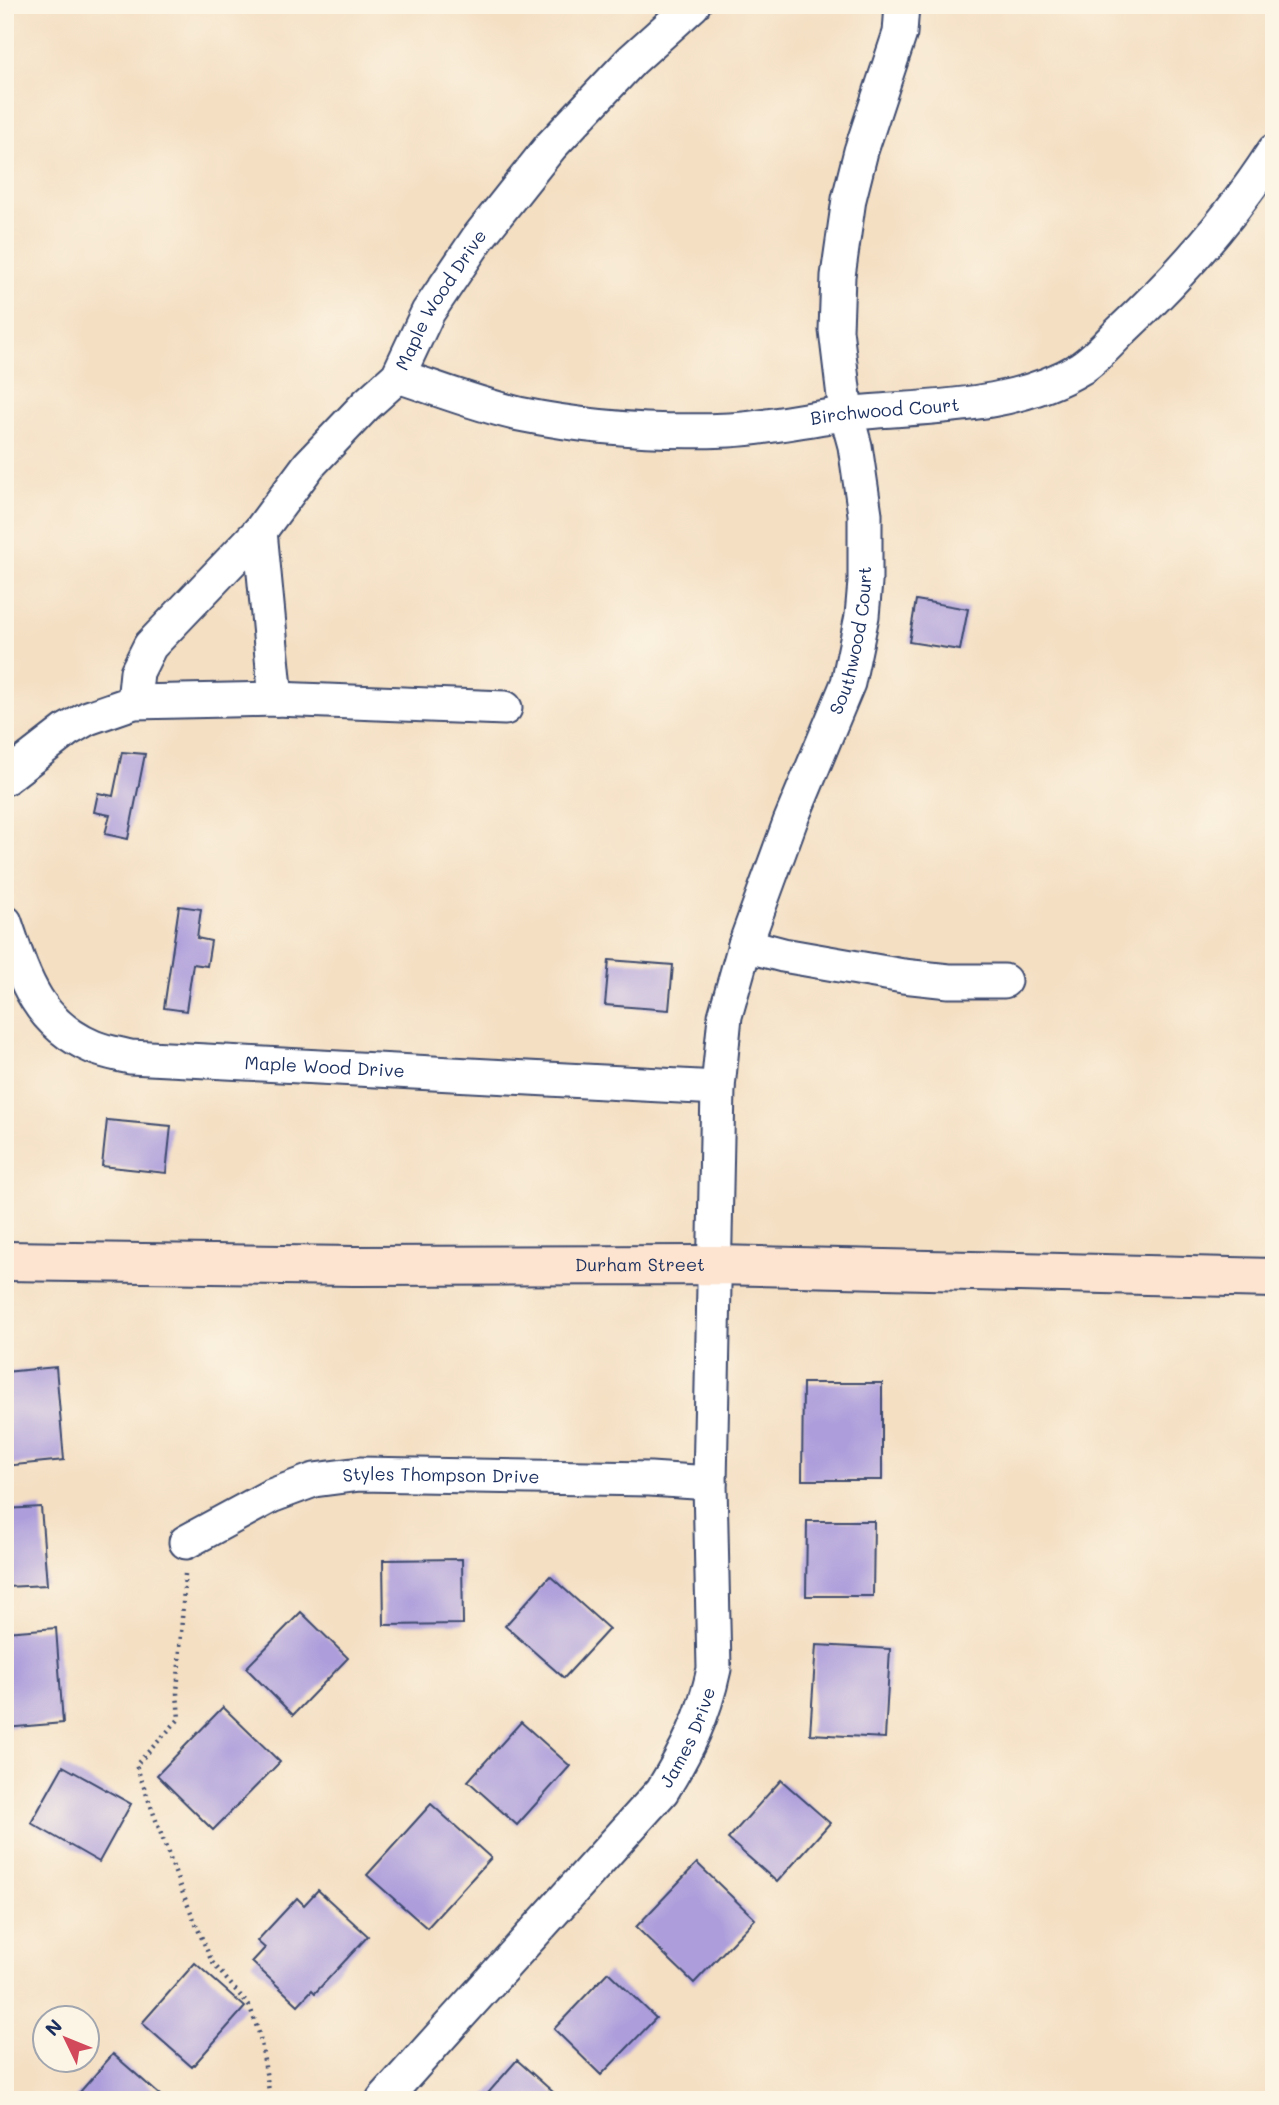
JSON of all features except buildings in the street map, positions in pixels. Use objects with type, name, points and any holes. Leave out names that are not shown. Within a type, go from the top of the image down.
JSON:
[{"type":"street","name":"Maple Wood Drive","points":[[134,702],[138,672],[150,646],[260,531],[309,466],[367,404],[398,376],[428,312],[478,238],[551,146],[632,60],[693,5]]},
{"type":"street","name":"Southwood Court","points":[[715,1265],[718,1088],[725,1016],[745,945],[790,822],[848,683],[862,616],[865,514],[855,446],[846,413],[835,330],[838,276],[849,199],[861,151],[900,33],[902,5]]},
{"type":"street","name":"Birchwood Court","points":[[398,376],[520,414],[636,430],[731,430],[795,423],[846,413],[977,403],[1005,398],[1083,367],[1152,303],[1187,265],[1251,186],[1274,151]]},
{"type":"street","points":[[260,531],[276,699]]},
{"type":"street","points":[[5,778],[67,730],[88,718],[134,702],[276,699],[505,708]]},
{"type":"street","name":"Maple Wood Drive","points":[[5,922],[30,990],[51,1019],[87,1045],[130,1057],[718,1088]]},
{"type":"street","points":[[745,945],[783,955],[903,976],[949,981],[1004,981]]},
{"type":"street","name":"Durham Street","points":[[5,1261],[354,1266],[715,1265],[1274,1278]]},
{"type":"street","name":"James Drive","points":[[383,2100],[637,1821],[662,1791],[690,1745],[708,1695],[714,1669],[710,1483],[715,1265]]},
{"type":"street","name":"Styles Thompson Drive","points":[[186,1542],[271,1496],[314,1480],[360,1474],[650,1479],[710,1483]]},
{"type":"path","points":[[186,1542],[177,1693],[178,1719],[136,1765],[181,1889],[212,1962],[250,2007],[260,2036],[269,2091],[267,2100]]}]
